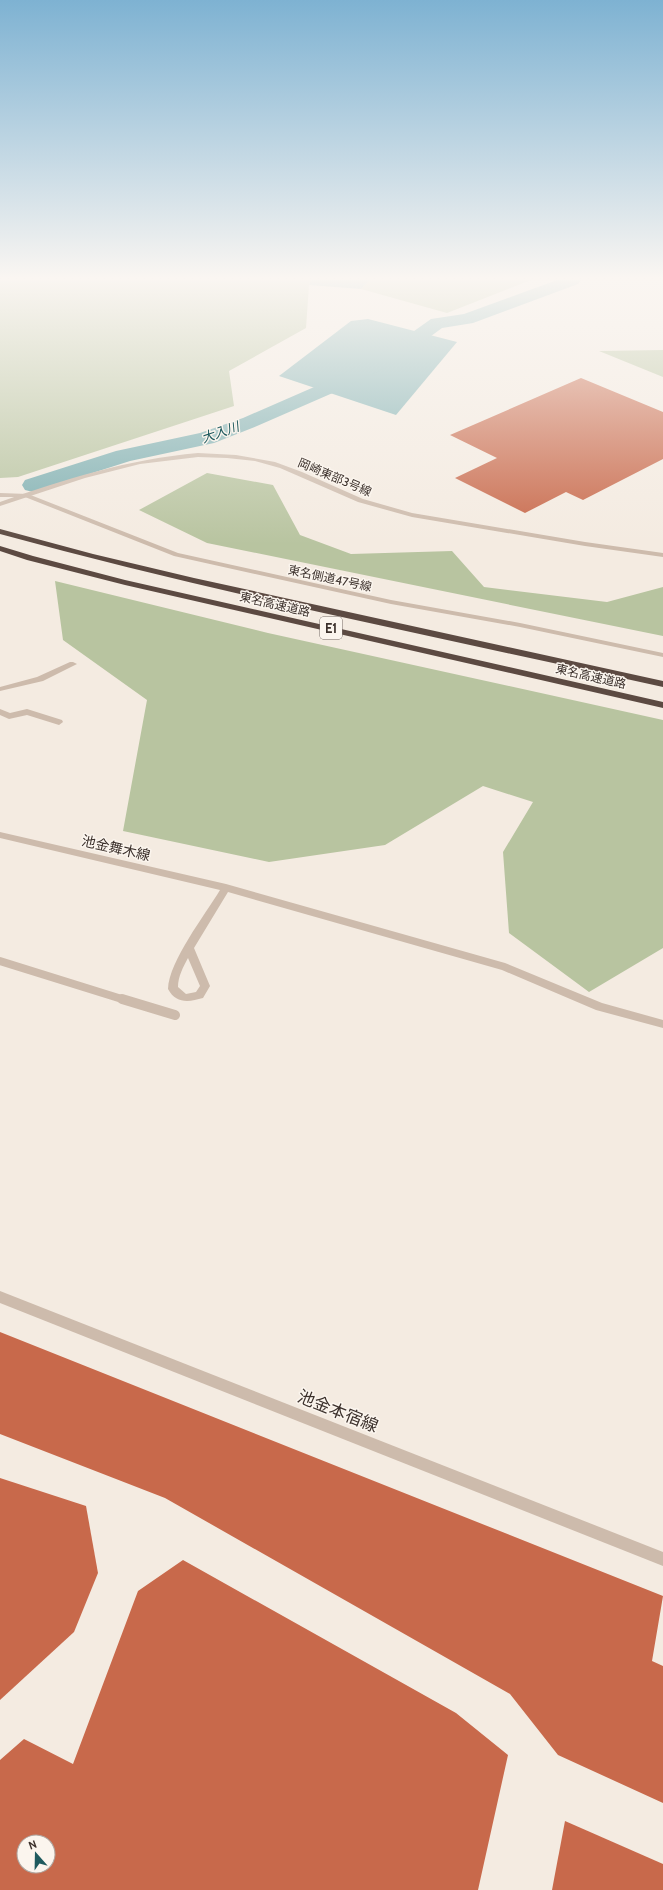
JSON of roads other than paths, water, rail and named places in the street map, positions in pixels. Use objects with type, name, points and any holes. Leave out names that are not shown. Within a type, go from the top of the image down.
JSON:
[{"type":"highway","name":"東名高速道路","points":[[0,531],[91,556],[194,581],[663,684]]},
{"type":"highway","name":"東名高速道路","points":[[0,548],[30,558],[125,582],[663,705]]},
{"type":"street","name":"岡崎東部3号線","points":[[26,495],[119,467],[156,458],[232,456],[252,458],[276,464],[301,474],[353,499],[382,508],[466,525],[663,556]]},
{"type":"street","name":"東名側道47号線","points":[[0,495],[26,495],[176,555],[391,602],[520,625],[663,655]]},
{"type":"street","points":[[0,504],[26,495]]},
{"type":"street","points":[[0,689],[40,679],[73,664]]},
{"type":"street","points":[[0,712],[9,716],[28,712],[59,722]]},
{"type":"street","name":"池金舞木線","points":[[0,834],[226,888],[505,967],[600,1007],[663,1024]]},
{"type":"street","points":[[189,948],[226,888]]},
{"type":"street","name":"池金本宿線","points":[[0,1297],[663,1559]]},
{"type":"lane","points":[[0,961],[175,1015]]},
{"type":"water","points":[[289,368],[435,368],[396,415],[279,376]]},
{"type":"waterway","name":"大入川","points":[[33,485],[124,456],[206,438],[250,422],[369,368]]}]
